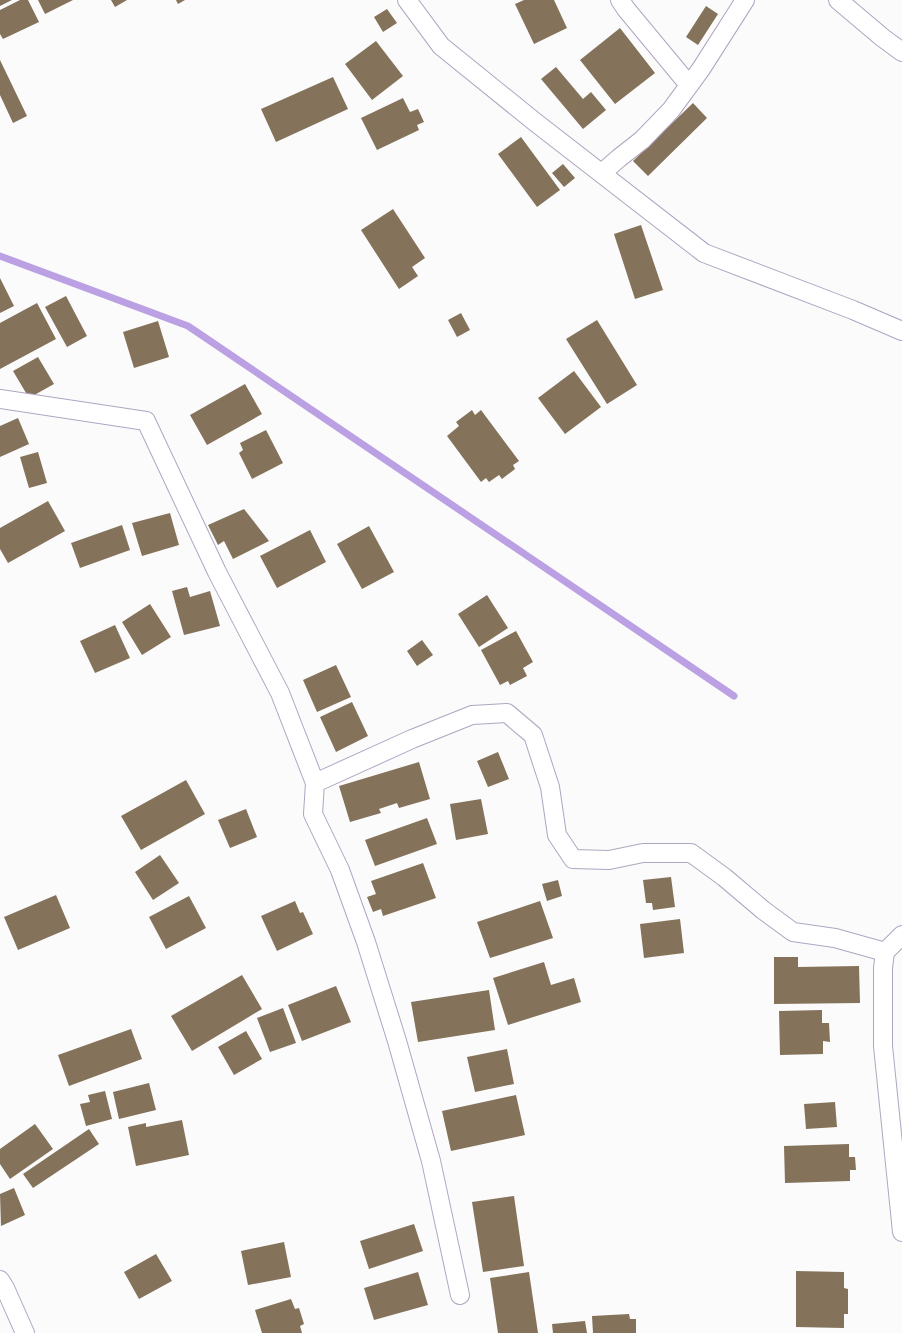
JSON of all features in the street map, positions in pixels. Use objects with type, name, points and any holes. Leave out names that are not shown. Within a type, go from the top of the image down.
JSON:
[{"type":"street","points":[[407,0],[441,46],[535,122],[704,253],[854,310],[902,331]]},
{"type":"street","points":[[620,0],[689,85]]},
{"type":"street","points":[[602,173],[642,140],[671,110],[702,69],[745,0]]},
{"type":"street","points":[[838,0],[902,52]]},
{"type":"street","points":[[0,399],[146,421],[217,572],[280,693],[315,783],[314,814],[340,870],[366,942],[397,1041],[431,1161],[460,1295]]},
{"type":"street","points":[[315,783],[412,739],[472,715],[507,713],[533,735],[550,787],[557,835],[573,859],[609,860],[643,853],[691,853],[724,877],[763,910],[793,932],[835,938],[885,952]]},
{"type":"street","points":[[902,934],[885,952],[883,968],[883,1046],[902,1232]]},
{"type":"street","points":[[0,1280],[25,1333]]},
{"type":"building","points":[[0,0],[12,0],[0,6]]},
{"type":"building","points":[[20,0],[28,0],[39,22],[3,39],[0,34],[0,10]]},
{"type":"building","points":[[38,0],[73,0],[45,14]]},
{"type":"building","points":[[111,0],[127,0],[115,7]]},
{"type":"building","points":[[176,0],[185,0],[178,4]]},
{"type":"building","points":[[524,0],[554,0],[567,28],[534,44],[515,4]]},
{"type":"building","points":[[706,6],[718,14],[698,45],[686,37]]},
{"type":"building","points":[[387,9],[397,23],[383,32],[374,17]]},
{"type":"building","points":[[620,28],[655,73],[615,104],[580,60]]},
{"type":"building","points":[[376,41],[403,76],[372,100],[345,64]]},
{"type":"building","points":[[0,60],[27,116],[13,123],[0,95]]},
{"type":"building","points":[[556,67],[583,99],[591,92],[606,110],[583,129],[541,79]]},
{"type":"building","points":[[333,77],[348,109],[276,142],[261,109]]},
{"type":"building","points":[[403,98],[410,112],[418,109],[424,122],[417,125],[419,130],[377,150],[361,118]]},
{"type":"building","points":[[693,103],[707,118],[648,176],[633,161]]},
{"type":"building","points":[[521,137],[560,190],[537,207],[498,154]]},
{"type":"building","points":[[563,164],[575,178],[564,187],[552,173]]},
{"type":"building","points":[[393,209],[425,258],[412,267],[418,276],[399,289],[361,230]]},
{"type":"building","points":[[641,225],[663,290],[635,299],[614,234]]},
{"type":"building","points":[[0,278],[14,306],[0,313]]},
{"type":"building","points":[[66,296],[87,336],[67,347],[45,307]]},
{"type":"building","points":[[37,303],[56,339],[0,369],[0,323]]},
{"type":"building","points":[[461,313],[470,330],[457,337],[448,320]]},
{"type":"building","points":[[597,320],[637,385],[607,404],[566,339]]},
{"type":"building","points":[[158,321],[169,357],[134,368],[123,332]]},
{"type":"building","points":[[38,357],[54,384],[29,398],[13,371]]},
{"type":"building","points":[[574,371],[601,407],[565,434],[538,398]]},
{"type":"building","points":[[245,384],[262,414],[207,445],[190,415]]},
{"type":"building","points":[[472,410],[475,415],[481,410],[519,461],[513,465],[515,469],[502,479],[499,475],[489,482],[486,478],[481,482],[447,436],[459,426],[456,422]]},
{"type":"building","points":[[18,418],[29,444],[0,457],[0,426]]},
{"type":"building","points":[[266,430],[283,463],[252,479],[239,453],[243,450],[240,443]]},
{"type":"building","points":[[38,452],[47,483],[29,488],[20,457]]},
{"type":"building","points":[[48,501],[65,531],[8,563],[0,549],[0,528]]},
{"type":"building","points":[[244,509],[269,541],[233,559],[224,541],[218,545],[208,525]]},
{"type":"building","points":[[170,513],[179,545],[142,556],[132,523]]},
{"type":"building","points":[[122,525],[130,550],[80,568],[71,543]]},
{"type":"building","points":[[369,526],[394,572],[362,589],[337,544]]},
{"type":"building","points":[[310,530],[326,562],[277,588],[260,556]]},
{"type":"building","points":[[187,587],[190,597],[210,591],[220,626],[184,635],[172,591]]},
{"type":"building","points":[[487,595],[508,628],[479,647],[458,614]]},
{"type":"building","points":[[150,604],[171,637],[142,655],[122,622]]},
{"type":"building","points":[[115,625],[130,658],[95,673],[80,641]]},
{"type":"building","points":[[516,631],[533,662],[523,668],[527,676],[510,685],[508,681],[500,685],[481,650]]},
{"type":"building","points":[[422,640],[433,655],[417,666],[407,651]]},
{"type":"building","points":[[336,665],[351,697],[317,712],[303,680]]},
{"type":"building","points":[[352,702],[368,736],[336,752],[320,717]]},
{"type":"building","points":[[498,752],[509,779],[488,787],[477,761]]},
{"type":"building","points":[[419,762],[430,799],[399,808],[397,803],[379,809],[381,813],[350,822],[339,786]]},
{"type":"building","points":[[186,780],[205,814],[141,850],[121,816]]},
{"type":"building","points":[[481,799],[488,834],[456,840],[450,804]]},
{"type":"building","points":[[246,809],[257,837],[230,848],[218,820]]},
{"type":"building","points":[[427,818],[437,844],[375,866],[365,840]]},
{"type":"building","points":[[160,855],[179,883],[153,900],[135,872]]},
{"type":"building","points":[[423,863],[436,898],[383,916],[381,909],[373,912],[367,897],[376,894],[371,881]]},
{"type":"building","points":[[671,877],[675,907],[653,910],[652,903],[646,903],[643,880]]},
{"type":"building","points":[[558,880],[562,896],[547,901],[542,884]]},
{"type":"building","points":[[56,895],[70,928],[18,950],[4,917]]},
{"type":"building","points":[[189,896],[206,928],[166,949],[149,917]]},
{"type":"building","points":[[295,901],[300,913],[303,912],[313,934],[277,951],[261,916]]},
{"type":"building","points":[[540,901],[553,938],[490,958],[477,922]]},
{"type":"building","points":[[680,919],[684,953],[644,958],[640,924]]},
{"type":"building","points":[[774,957],[798,957],[798,967],[859,966],[860,1003],[774,1004]]},
{"type":"building","points":[[544,962],[551,985],[574,978],[581,1002],[508,1025],[493,978]]},
{"type":"building","points":[[242,975],[262,1009],[192,1051],[171,1016]]},
{"type":"building","points":[[336,986],[351,1022],[302,1041],[288,1005]]},
{"type":"building","points":[[489,990],[495,1030],[418,1042],[411,1002]]},
{"type":"building","points":[[283,1008],[296,1043],[270,1052],[257,1018]]},
{"type":"building","points":[[822,1010],[822,1023],[829,1023],[830,1042],[823,1041],[823,1054],[780,1055],[779,1011]]},
{"type":"building","points":[[131,1029],[142,1059],[69,1086],[58,1055]]},
{"type":"building","points":[[246,1031],[262,1059],[234,1075],[218,1047]]},
{"type":"building","points":[[507,1049],[514,1084],[475,1092],[467,1057]]},
{"type":"building","points":[[149,1083],[156,1110],[119,1119],[113,1092]]},
{"type":"building","points":[[105,1091],[112,1119],[86,1126],[80,1104],[90,1102],[88,1095]]},
{"type":"building","points":[[516,1095],[525,1135],[451,1151],[442,1111]]},
{"type":"building","points":[[835,1102],[837,1127],[806,1129],[804,1104]]},
{"type":"building","points":[[182,1120],[189,1155],[136,1166],[128,1127],[146,1123],[146,1127]]},
{"type":"building","points":[[35,1124],[53,1149],[10,1179],[0,1164],[0,1149]]},
{"type":"building","points":[[89,1129],[99,1144],[33,1188],[23,1174]]},
{"type":"building","points":[[849,1144],[849,1157],[855,1157],[856,1170],[850,1170],[850,1181],[785,1183],[784,1146]]},
{"type":"building","points":[[14,1188],[25,1215],[1,1226],[0,1194]]},
{"type":"building","points":[[514,1196],[524,1266],[483,1272],[472,1202]]},
{"type":"building","points":[[414,1224],[423,1251],[369,1269],[360,1241]]},
{"type":"building","points":[[284,1242],[291,1277],[248,1285],[241,1251]]},
{"type":"building","points":[[156,1254],[172,1281],[139,1299],[124,1272]]},
{"type":"building","points":[[796,1271],[844,1272],[844,1288],[848,1289],[848,1314],[844,1314],[844,1328],[796,1327]]},
{"type":"building","points":[[418,1272],[428,1305],[374,1320],[364,1288]]},
{"type":"building","points":[[529,1272],[538,1333],[498,1333],[490,1278]]},
{"type":"building","points":[[291,1299],[295,1309],[299,1308],[304,1324],[300,1326],[302,1333],[262,1333],[255,1310]]},
{"type":"building","points":[[629,1314],[630,1319],[636,1319],[636,1333],[593,1333],[592,1316]]},
{"type":"building","points":[[585,1321],[587,1333],[553,1333],[552,1324]]},
{"type":"waterway","points":[[0,256],[188,326],[734,696]]}]
